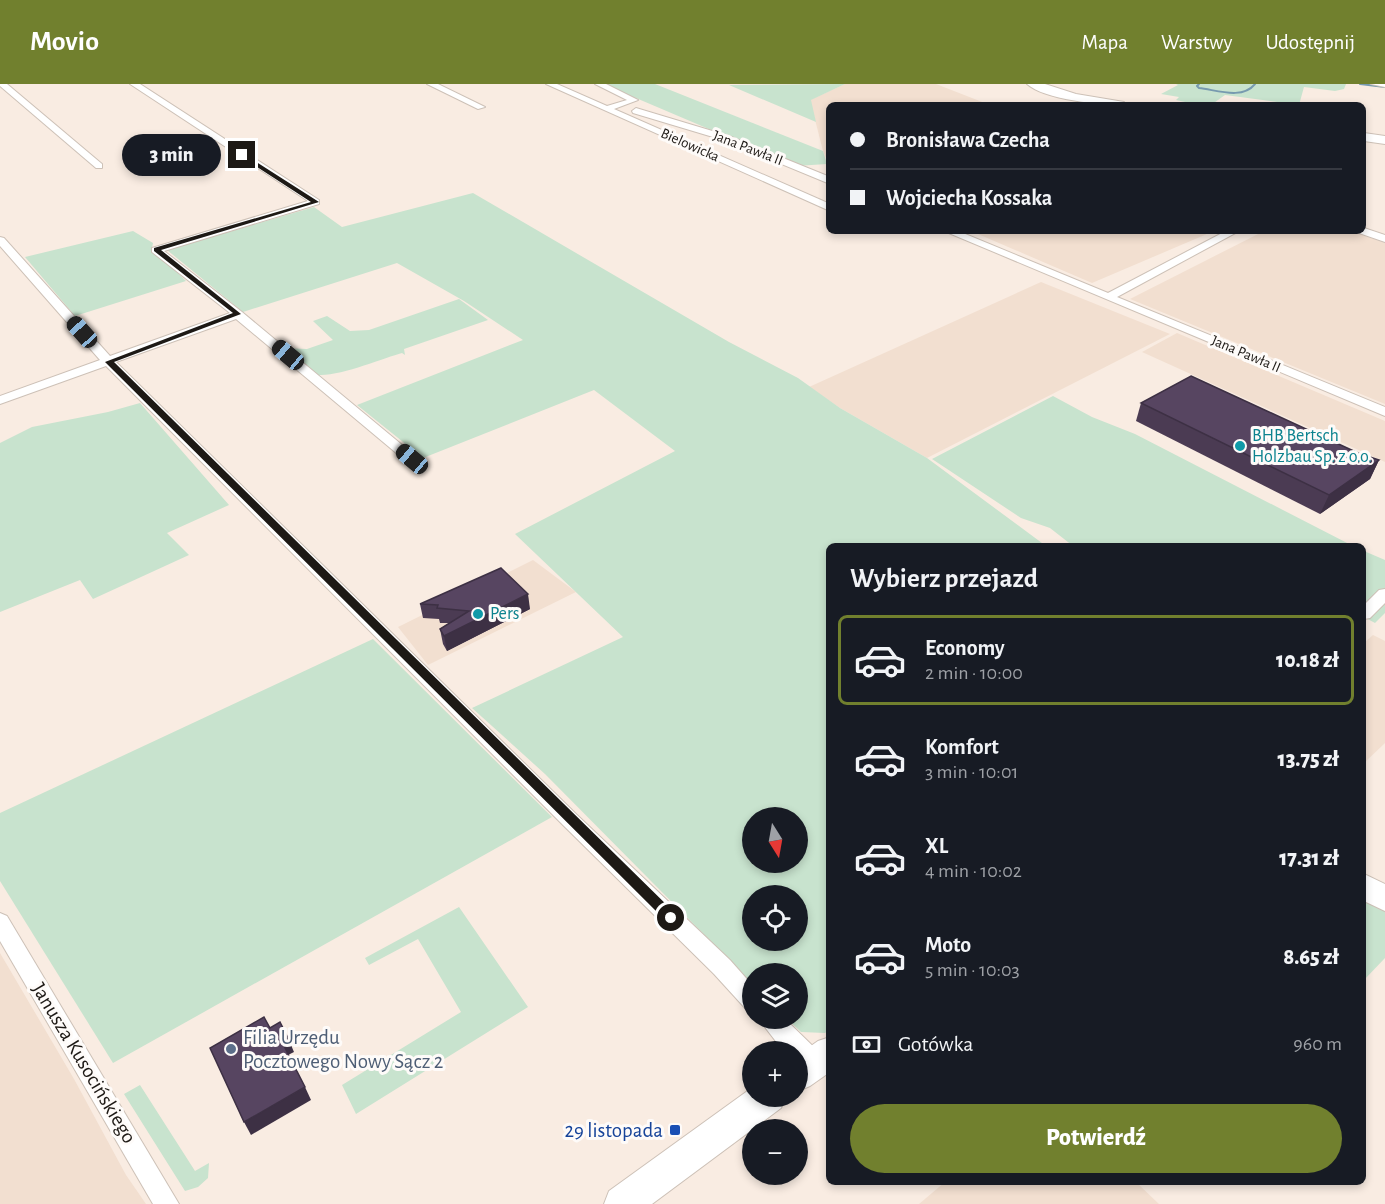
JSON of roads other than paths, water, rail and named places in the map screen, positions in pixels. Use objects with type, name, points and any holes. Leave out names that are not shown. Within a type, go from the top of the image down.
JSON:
[{"type":"street","points":[[2,84],[99,166]]},
{"type":"street","points":[[134,84],[316,202],[156,250],[238,314],[412,459]]},
{"type":"street","points":[[431,84],[481,107]]},
{"type":"street","name":"Bielowicka","points":[[550,84],[826,206]]},
{"type":"street","name":"Jana Pawła II","points":[[563,84],[618,105],[736,142],[826,179]]},
{"type":"street","points":[[599,84],[634,100],[607,109]]},
{"type":"street","points":[[1033,84],[1074,97],[1103,102]]},
{"type":"street","points":[[1376,84],[1385,85]]},
{"type":"street","points":[[1366,137],[1385,140]]},
{"type":"street","points":[[1366,232],[1385,239]]},
{"type":"street","name":"Jana Pawła II","points":[[956,234],[1385,412]]},
{"type":"street","points":[[1107,297],[1228,234]]},
{"type":"street","points":[[0,240],[109,362],[742,989]]},
{"type":"street","points":[[0,400],[238,314]]},
{"type":"street","points":[[1366,612],[1385,594]]},
{"type":"street","points":[[1366,887],[1385,899]]},
{"type":"street","name":"Janusza Kusocińskiego","points":[[0,922],[167,1204]]},
{"type":"street","points":[[779,1029],[814,1063]]},
{"type":"street","points":[[622,1204],[754,1107]]},
{"type":"waterway","points":[[1199,84],[1197,86],[1199,88],[1236,93],[1250,89],[1255,84]]},
{"type":"waterway","points":[[1360,84],[1385,87]]},
{"type":"place","name":"BHB Bertsch Holzbau Sp. z o.o.","points":[[1240,446]]},
{"type":"place","name":"Pers","points":[[478,614]]},
{"type":"place","name":"Filia Urzędu Pocztowego Nowy Sącz 2","points":[[231,1049]]},
{"type":"place","name":"29 listopada","points":[[675,1130]]}]
